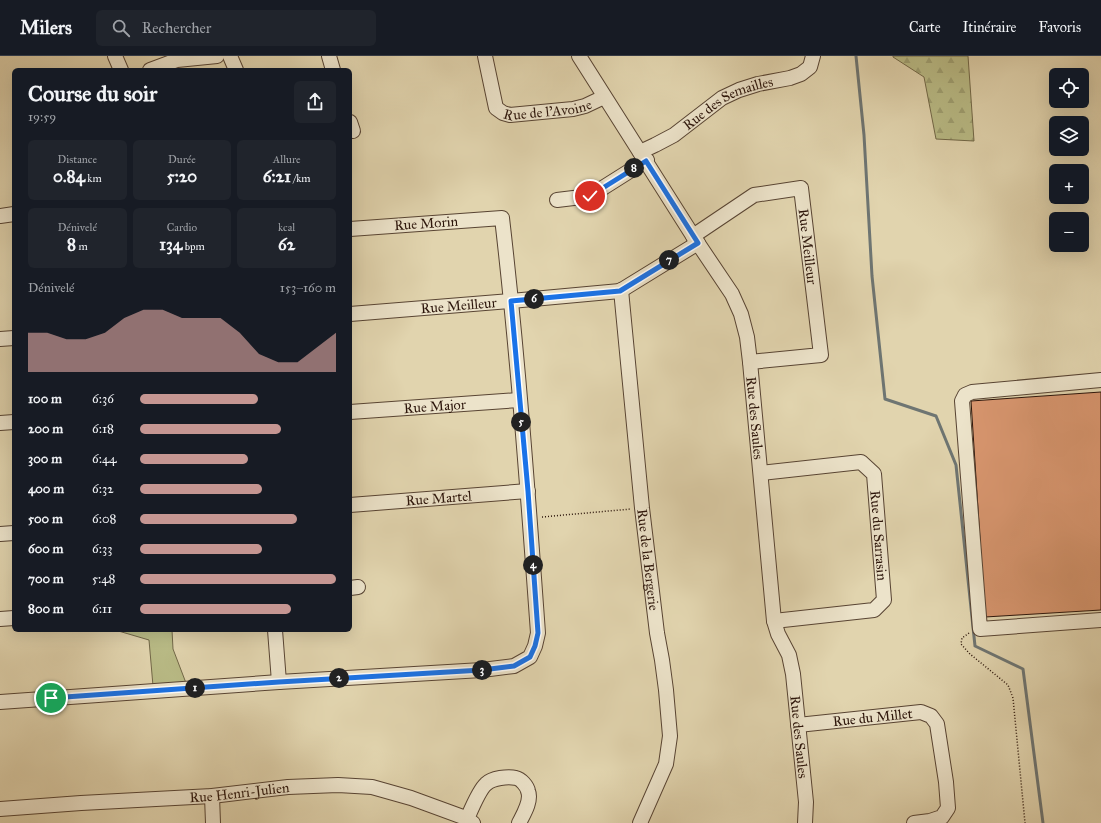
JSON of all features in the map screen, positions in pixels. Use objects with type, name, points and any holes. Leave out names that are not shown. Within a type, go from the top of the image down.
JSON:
[{"type":"street","points":[[115,56],[120,68]]},
{"type":"street","points":[[155,68],[177,60],[217,56]]},
{"type":"street","points":[[230,56],[235,68]]},
{"type":"street","points":[[329,56],[332,68]]},
{"type":"street","name":"Rue de l'Avoine","points":[[485,56],[496,108],[503,113],[510,115],[573,109],[585,106],[604,97]]},
{"type":"street","name":"Rue des Saules","points":[[579,56],[695,239],[732,294],[741,314],[747,337],[750,362],[774,621],[778,634],[788,655],[793,674],[806,802],[805,823]]},
{"type":"street","name":"Rue des Semailles","points":[[556,200],[590,196],[644,158],[655,145],[674,135],[722,98],[739,90],[758,84],[790,78],[801,74],[810,67],[812,56]]},
{"type":"street","name":"Rue Meilleur","points":[[352,314],[620,291],[695,239],[754,195],[801,188],[820,355],[750,362]]},
{"type":"street","points":[[0,216],[12,214]]},
{"type":"street","name":"Rue Morin","points":[[352,229],[502,218],[511,301]]},
{"type":"street","name":"Rue de la Bergerie","points":[[621,290],[642,508],[657,633],[665,683],[670,736],[666,764],[640,823]]},
{"type":"street","points":[[0,702],[279,682],[482,670],[514,666],[530,657],[535,646],[538,633],[528,491],[511,301]]},
{"type":"street","points":[[0,339],[12,338]]},
{"type":"street","points":[[1101,380],[972,392],[965,395],[962,401],[980,629],[1101,620]]},
{"type":"street","name":"Rue Major","points":[[352,412],[519,400]]},
{"type":"street","points":[[0,423],[12,422]]},
{"type":"street","name":"Rue du Sarrasin","points":[[761,473],[861,462],[874,474],[884,600],[874,610],[774,621]]},
{"type":"street","name":"Rue Martel","points":[[352,506],[528,491]]},
{"type":"street","points":[[0,534],[12,533]]},
{"type":"street","points":[[0,619],[12,618]]},
{"type":"street","points":[[275,632],[279,682]]},
{"type":"street","name":"Rue du Millet","points":[[798,725],[921,712],[931,716],[937,724],[946,782],[948,808],[942,817],[930,821],[914,823]]},
{"type":"street","points":[[470,821],[485,785],[492,779],[517,778],[524,784],[529,792],[527,809],[519,823]]},
{"type":"street","name":"Rue Henri-Julien","points":[[0,809],[212,796],[288,787],[338,785],[372,787],[411,798],[470,821]]},
{"type":"street","points":[[212,796],[213,823]]},
{"type":"path","points":[[530,519],[642,508]]},
{"type":"path","points":[[980,629],[968,633],[962,638],[961,644],[970,654],[1008,685],[1013,698],[1025,823]]},
{"type":"green space","points":[[893,56],[968,56],[974,141],[936,139],[924,77]]},
{"type":"green space","points":[[122,632],[172,632],[173,649],[186,683],[153,686],[149,640]]},
{"type":"building","points":[[1101,392],[1101,610],[985,617],[971,401]]},
{"type":"waterway","points":[[856,56],[864,135],[872,276],[885,399],[936,416],[956,465],[975,646],[1023,669],[1043,823]]},
{"type":"route","points":[[51,698],[482,670],[514,666],[530,657],[535,646],[538,633],[528,491],[511,301],[620,291],[698,243],[646,161],[590,196]]}]
